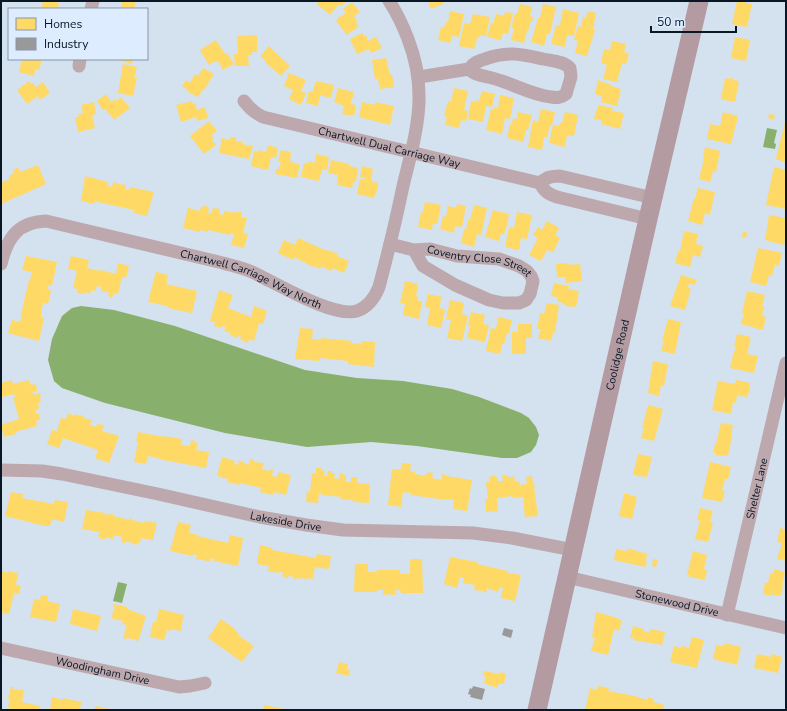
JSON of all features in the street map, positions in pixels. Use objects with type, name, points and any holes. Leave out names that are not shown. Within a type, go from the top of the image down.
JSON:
[{"type":"street","name":"Coolidge Road","points":[[537,710],[699,1]]},
{"type":"street","name":"Chartwell Carriage Way North","points":[[1,264],[8,241],[13,235],[27,224],[36,221],[46,221],[223,263],[251,272],[319,304],[339,311],[357,311],[364,307],[376,295],[379,287],[411,152],[420,98],[419,78],[412,48],[392,2]]},
{"type":"street","points":[[419,78],[469,69],[475,63],[504,54],[521,55],[560,63],[570,68],[571,77],[566,94],[558,98],[542,96],[496,79],[475,74],[469,69]]},
{"type":"street","name":"Chartwell Dual Carriage Way","points":[[244,101],[249,108],[263,117],[540,183],[548,194],[648,219]]},
{"type":"street","points":[[540,183],[545,178],[550,176],[560,176],[653,198]]},
{"type":"street","name":"Coventry Close Street","points":[[390,244],[414,250],[430,249],[457,256],[500,259],[519,266],[527,271],[533,281],[530,294],[526,300],[519,303],[503,304],[489,300],[455,285],[424,266],[414,250]]},
{"type":"street","name":"Shelter Lane","points":[[727,614],[786,363]]},
{"type":"street","name":"Lakeside Drive","points":[[1,470],[42,471],[62,474],[260,517],[306,525],[343,530],[442,531],[474,533],[512,538],[573,550]]},
{"type":"street","name":"Stonewood Drive","points":[[567,577],[786,628]]},
{"type":"street","name":"Woodingham Drive","points":[[1,648],[179,687],[205,683]]},
{"type":"shaded area","points":[[767,128],[777,130],[774,143],[776,144],[775,149],[763,147]]},
{"type":"shaded area","points":[[81,306],[114,310],[175,326],[305,370],[357,378],[403,381],[452,389],[479,397],[521,413],[529,418],[536,427],[539,435],[536,445],[531,452],[517,458],[502,458],[417,446],[371,442],[307,447],[225,433],[105,403],[62,388],[54,381],[48,360],[52,339],[62,316],[72,308]]},
{"type":"shaded area","points":[[118,582],[127,584],[122,603],[113,601]]},
{"type":"building: Homes","points":[[43,1],[58,1],[57,3],[59,4],[58,8],[41,8]]},
{"type":"building: Homes","points":[[122,1],[136,1],[134,8],[121,8]]},
{"type":"building: Homes","points":[[319,1],[347,1],[341,6],[339,4],[330,15],[317,4]]},
{"type":"building: Homes","points":[[428,1],[446,1],[443,2],[443,4],[431,9]]},
{"type":"building: Homes","points":[[737,1],[745,1],[746,3],[752,4],[747,27],[732,24]]},
{"type":"building: Homes","points":[[352,2],[360,12],[354,16],[359,26],[347,35],[336,21],[346,13],[343,9]]},
{"type":"building: Homes","points":[[520,4],[532,7],[530,16],[533,17],[532,22],[530,22],[524,43],[511,40],[514,28],[512,28],[512,25],[514,16],[516,13],[517,14]]},
{"type":"building: Homes","points":[[543,4],[556,7],[550,34],[547,34],[544,46],[531,42],[538,18],[540,18]]},
{"type":"building: Homes","points":[[563,9],[579,13],[574,36],[567,35],[565,47],[551,44],[556,25],[560,25]]},
{"type":"building: Homes","points":[[450,11],[464,14],[459,37],[452,36],[450,43],[438,40],[441,27],[444,28],[446,22],[448,22]]},
{"type":"building: Homes","points":[[588,11],[596,13],[593,30],[595,30],[587,56],[575,53],[578,41],[574,40],[578,26],[581,27],[583,17],[586,18]]},
{"type":"building: Homes","points":[[505,12],[513,13],[508,34],[503,33],[501,40],[487,37],[491,23],[493,24],[496,14],[504,16]]},
{"type":"building: Homes","points":[[473,14],[490,17],[486,36],[480,35],[479,38],[477,38],[474,49],[459,46],[464,23],[470,24]]},
{"type":"building: Homes","points":[[362,33],[364,36],[366,35],[368,41],[376,37],[382,48],[371,53],[369,49],[357,54],[350,39]]},
{"type":"building: Homes","points":[[257,35],[257,52],[252,52],[252,55],[248,55],[249,66],[235,66],[234,54],[238,54],[237,36]]},
{"type":"building: Homes","points":[[735,37],[750,40],[746,61],[731,58]]},
{"type":"building: Homes","points":[[216,40],[234,64],[223,70],[218,61],[215,63],[215,61],[209,65],[200,50]]},
{"type":"building: Homes","points":[[612,41],[626,44],[624,52],[629,54],[626,64],[622,63],[617,82],[603,79],[607,65],[601,63],[604,49],[610,50]]},
{"type":"building: Homes","points":[[269,46],[290,66],[281,76],[260,56]]},
{"type":"building: Homes","points":[[386,58],[390,75],[392,74],[394,87],[380,89],[378,79],[375,79],[372,60]]},
{"type":"building: Homes","points":[[22,60],[42,60],[39,70],[35,69],[34,76],[19,72]]},
{"type":"building: Homes","points":[[118,60],[133,60],[132,64]]},
{"type":"building: Homes","points":[[123,64],[137,67],[134,78],[137,78],[133,96],[118,93]]},
{"type":"building: Homes","points":[[203,68],[214,74],[198,97],[188,92],[189,91],[182,86],[186,80],[190,83],[195,74],[198,76]]},
{"type":"building: Homes","points":[[289,73],[306,80],[301,91],[306,93],[301,105],[289,99],[293,90],[284,86]]},
{"type":"building: Homes","points":[[725,78],[733,78],[732,80],[739,81],[735,102],[721,99]]},
{"type":"building: Homes","points":[[598,80],[621,89],[617,106],[601,102],[602,96],[595,94]]},
{"type":"building: Homes","points":[[29,81],[36,87],[43,82],[50,93],[40,100],[38,96],[27,104],[17,90]]},
{"type":"building: Homes","points":[[316,81],[334,85],[331,98],[320,95],[318,106],[306,103],[309,91],[313,92],[313,87]]},
{"type":"building: Homes","points":[[338,88],[354,92],[354,97],[352,97],[351,104],[356,105],[354,116],[342,114],[344,106],[334,102]]},
{"type":"building: Homes","points":[[454,88],[468,91],[464,110],[468,111],[466,121],[461,120],[459,128],[445,125],[447,117],[444,116],[448,101],[451,102]]},
{"type":"building: Homes","points":[[482,91],[495,94],[492,107],[486,106],[483,122],[468,119],[471,101],[479,101]]},
{"type":"building: Homes","points":[[106,94],[111,102],[115,99],[116,101],[121,97],[130,108],[114,120],[106,109],[103,110],[97,101]]},
{"type":"building: Homes","points":[[500,95],[514,98],[510,119],[505,118],[502,134],[486,130],[491,109],[493,110],[494,107],[498,108]]},
{"type":"building: Homes","points":[[192,101],[193,104],[195,103],[197,110],[205,107],[208,118],[197,121],[196,117],[181,122],[176,105]]},
{"type":"building: Homes","points":[[94,102],[96,114],[92,115],[95,128],[78,132],[75,117],[79,117],[78,114],[83,113],[81,105]]},
{"type":"building: Homes","points":[[362,102],[375,105],[375,102],[394,106],[390,125],[359,117]]},
{"type":"building: Homes","points":[[598,105],[613,108],[612,111],[624,113],[620,129],[601,124],[602,120],[594,119]]},
{"type":"building: Homes","points":[[541,109],[555,112],[552,126],[550,125],[547,137],[544,137],[542,150],[528,147],[533,120],[538,122]]},
{"type":"building: Homes","points":[[518,112],[532,115],[523,142],[507,138],[510,124],[512,125],[513,118],[517,119]]},
{"type":"building: Homes","points":[[565,112],[578,115],[574,136],[567,135],[565,147],[549,143],[553,125],[559,126],[560,123],[562,123]]},
{"type":"building: Homes","points":[[723,112],[738,116],[731,144],[707,139],[710,124],[720,126]]},
{"type":"building: Homes","points":[[769,114],[775,115],[774,120],[768,118]]},
{"type":"building: Homes","points":[[209,121],[217,131],[211,135],[214,138],[212,140],[216,145],[204,154],[190,136]]},
{"type":"building: Homes","points":[[785,122],[786,161],[784,162],[776,159]]},
{"type":"building: Homes","points":[[230,137],[236,138],[236,141],[243,142],[242,144],[253,146],[249,159],[219,153],[222,138],[230,140]]},
{"type":"building: Homes","points":[[268,145],[278,148],[276,158],[271,157],[268,170],[251,166],[254,151],[258,152],[259,150],[266,152]]},
{"type":"building: Homes","points":[[705,147],[720,151],[716,172],[713,171],[710,182],[699,179],[704,159]]},
{"type":"building: Homes","points":[[281,150],[291,152],[290,161],[294,162],[293,164],[296,163],[300,165],[297,178],[275,174],[276,169],[279,169],[281,161],[278,161]]},
{"type":"building: Homes","points":[[316,154],[329,157],[327,170],[322,169],[319,181],[301,177],[304,163],[308,164],[309,161],[315,163]]},
{"type":"building: Homes","points":[[331,160],[349,164],[349,166],[358,168],[356,181],[353,183],[352,188],[337,185],[338,175],[328,173]]},
{"type":"building: Homes","points":[[38,165],[46,184],[1,204],[1,183],[10,179],[9,176],[14,173],[13,170],[18,167],[20,172]]},
{"type":"building: Homes","points":[[362,166],[373,169],[371,181],[378,183],[374,198],[357,194],[360,179],[364,180],[365,178],[360,177]]},
{"type":"building: Homes","points":[[774,167],[786,170],[786,209],[766,205]]},
{"type":"building: Homes","points":[[85,176],[108,182],[108,186],[112,187],[113,182],[126,185],[125,190],[129,190],[130,187],[154,192],[147,216],[134,213],[134,210],[95,201],[94,204],[81,201]]},
{"type":"building: Homes","points":[[698,188],[715,192],[710,215],[705,213],[702,225],[688,221]]},
{"type":"building: Homes","points":[[425,202],[441,205],[437,224],[433,223],[432,230],[418,227]]},
{"type":"building: Homes","points":[[457,204],[466,206],[462,227],[455,226],[454,233],[440,229],[443,216],[446,217],[448,206],[456,208]]},
{"type":"building: Homes","points":[[474,205],[487,208],[481,235],[477,234],[474,247],[461,243],[464,229],[466,230],[468,219],[470,220]]},
{"type":"building: Homes","points":[[201,207],[209,207],[208,213],[211,214],[213,208],[220,209],[219,214],[223,215],[224,211],[236,213],[242,212],[241,217],[247,218],[243,233],[248,234],[244,248],[231,245],[234,234],[231,233],[230,235],[208,230],[208,232],[200,230],[200,232],[183,228],[188,208],[200,211]]},
{"type":"building: Homes","points":[[493,210],[509,214],[504,234],[501,234],[499,241],[485,237]]},
{"type":"building: Homes","points":[[517,212],[532,215],[527,239],[521,238],[519,250],[505,247],[509,227],[514,228]]},
{"type":"building: Homes","points":[[769,215],[786,218],[786,237],[784,245],[765,240]]},
{"type":"building: Homes","points":[[547,221],[559,228],[555,235],[560,238],[553,252],[547,250],[541,261],[529,255],[538,238],[533,235],[538,227],[542,230]]},
{"type":"building: Homes","points":[[684,231],[698,234],[696,244],[703,246],[700,257],[693,255],[690,267],[675,263],[678,251],[680,251]]},
{"type":"building: Homes","points":[[743,231],[747,232],[746,238],[742,237]]},
{"type":"building: Homes","points":[[298,238],[327,251],[328,250],[338,254],[337,256],[349,261],[344,273],[332,268],[331,271],[321,266],[320,269],[314,266],[313,267],[294,257],[291,259],[278,253],[284,240],[295,245]]},
{"type":"building: Homes","points":[[758,248],[782,253],[779,266],[775,264],[772,276],[769,275],[766,286],[750,282]]},
{"type":"building: Homes","points":[[26,256],[57,262],[52,286],[48,285],[47,289],[51,290],[48,304],[43,303],[41,318],[44,318],[39,341],[8,333],[12,320],[20,322],[32,272],[22,270]]},
{"type":"building: Homes","points":[[71,256],[89,260],[87,268],[116,274],[118,263],[129,266],[126,278],[122,277],[118,294],[114,293],[112,298],[108,295],[109,292],[101,291],[102,287],[97,286],[95,291],[91,290],[90,294],[85,292],[84,294],[77,293],[78,289],[73,288],[77,271],[68,269]]},
{"type":"building: Homes","points":[[569,263],[569,265],[580,264],[582,281],[566,283],[565,277],[557,277],[556,264]]},
{"type":"building: Homes","points":[[156,272],[168,275],[166,284],[197,291],[192,313],[148,302]]},
{"type":"building: Homes","points":[[681,275],[697,280],[695,285],[689,283],[688,288],[691,289],[685,310],[670,306]]},
{"type":"building: Homes","points":[[405,281],[418,284],[416,296],[418,297],[417,300],[422,302],[419,319],[403,315],[405,304],[400,303]]},
{"type":"building: Homes","points":[[554,283],[569,286],[568,289],[579,291],[576,307],[566,306],[557,301],[558,297],[551,296]]},
{"type":"building: Homes","points":[[219,290],[233,295],[228,308],[251,317],[254,306],[267,311],[263,324],[259,323],[254,341],[249,339],[248,343],[240,339],[241,336],[238,335],[237,338],[233,337],[234,336],[230,335],[231,333],[224,331],[226,327],[221,326],[221,328],[214,326],[215,322],[210,321]]},
{"type":"building: Homes","points":[[747,291],[765,295],[762,306],[764,307],[762,316],[766,317],[763,330],[741,324]]},
{"type":"building: Homes","points":[[428,294],[442,297],[439,307],[445,310],[441,328],[427,325],[430,308],[425,307]]},
{"type":"building: Homes","points":[[450,300],[464,303],[462,314],[468,316],[462,341],[447,338],[451,320],[446,319]]},
{"type":"building: Homes","points":[[547,303],[559,305],[555,333],[553,332],[551,341],[538,338],[541,329],[537,329],[540,313],[544,314]]},
{"type":"building: Homes","points":[[471,312],[485,315],[483,324],[489,325],[485,342],[467,338]]},
{"type":"building: Homes","points":[[498,317],[512,320],[509,333],[507,333],[504,344],[502,344],[500,354],[486,351],[491,328],[496,329]]},
{"type":"building: Homes","points":[[668,319],[681,322],[675,354],[661,351]]},
{"type":"building: Homes","points":[[518,324],[532,324],[532,338],[526,338],[526,354],[512,354],[512,332],[518,332]]},
{"type":"building: Homes","points":[[300,328],[313,329],[312,339],[321,340],[321,338],[352,341],[351,343],[362,344],[362,341],[375,342],[374,367],[348,364],[348,361],[320,358],[320,361],[295,359]]},
{"type":"building: Homes","points":[[737,334],[751,337],[747,354],[758,356],[754,373],[730,368],[736,347],[734,347]]},
{"type":"building: Homes","points":[[653,361],[668,364],[664,386],[661,385],[659,396],[648,393]]},
{"type":"building: Homes","points":[[12,380],[13,384],[29,380],[31,385],[36,384],[37,391],[33,392],[34,395],[40,393],[41,402],[38,403],[39,409],[35,410],[37,414],[39,414],[40,420],[36,421],[37,426],[15,432],[16,434],[4,437],[1,425],[19,419],[13,397],[15,397],[14,394],[2,397],[1,392],[1,383]]},
{"type":"building: Homes","points":[[736,380],[750,383],[747,397],[737,395],[736,403],[733,402],[731,414],[712,410],[718,381],[735,384]]},
{"type":"building: Homes","points":[[648,405],[663,409],[654,441],[641,438]]},
{"type":"building: Homes","points":[[68,413],[74,416],[75,414],[80,415],[83,416],[83,418],[92,420],[90,425],[96,427],[97,424],[104,425],[102,431],[119,436],[109,463],[95,458],[98,450],[63,438],[59,448],[47,444],[52,430],[57,431],[61,418],[66,419]]},
{"type":"building: Homes","points":[[721,423],[733,425],[728,456],[716,455],[716,453],[713,453]]},
{"type":"building: Homes","points":[[138,432],[182,439],[181,445],[190,446],[191,440],[195,441],[194,442],[198,443],[196,450],[209,452],[206,468],[148,456],[146,464],[134,462],[138,442],[136,442]]},
{"type":"building: Homes","points":[[638,454],[652,457],[647,477],[640,477],[633,474]]},
{"type":"building: Homes","points":[[222,457],[235,461],[234,464],[238,465],[239,460],[249,465],[250,459],[254,460],[254,462],[264,463],[262,469],[270,471],[271,469],[273,470],[272,476],[277,477],[279,472],[291,475],[286,495],[274,492],[273,495],[260,492],[261,488],[240,483],[240,485],[227,482],[228,479],[217,476]]},
{"type":"building: Homes","points":[[710,462],[731,467],[728,479],[725,479],[722,491],[725,491],[722,502],[702,498]]},
{"type":"building: Homes","points":[[402,463],[411,464],[410,471],[415,472],[415,474],[425,476],[426,473],[429,472],[433,473],[432,478],[442,480],[442,474],[472,480],[467,511],[453,509],[454,500],[411,495],[411,493],[403,492],[401,507],[388,505],[392,469],[401,470]]},
{"type":"building: Homes","points":[[316,468],[322,468],[321,470],[325,471],[324,476],[327,476],[328,471],[332,471],[332,473],[335,473],[334,478],[339,479],[340,473],[343,473],[343,475],[346,475],[346,482],[351,482],[351,477],[357,477],[357,483],[370,484],[369,503],[352,502],[353,500],[341,499],[342,497],[321,495],[321,493],[319,493],[318,503],[306,502],[307,491],[310,492],[312,473],[316,474]]},
{"type":"building: Homes","points":[[504,474],[505,476],[508,475],[508,478],[514,476],[515,482],[519,481],[520,485],[527,484],[526,477],[532,476],[535,487],[538,516],[525,517],[523,497],[512,498],[512,496],[497,498],[498,511],[486,512],[485,499],[488,499],[486,482],[490,481],[489,477],[494,475],[497,477],[498,481],[503,481],[502,475]]},
{"type":"building: Homes","points":[[11,492],[23,494],[22,498],[54,504],[55,500],[68,502],[64,522],[52,519],[50,526],[45,526],[5,516]]},
{"type":"building: Homes","points":[[624,494],[630,494],[629,495],[637,497],[632,519],[619,516]]},
{"type":"building: Homes","points":[[700,508],[713,511],[710,522],[713,523],[708,542],[695,539],[700,521],[697,520]]},
{"type":"building: Homes","points":[[86,510],[110,515],[113,514],[113,516],[130,520],[130,518],[132,520],[144,523],[145,521],[157,523],[153,540],[141,538],[140,543],[137,543],[137,545],[126,541],[125,543],[121,542],[122,537],[113,535],[113,539],[106,537],[106,539],[100,539],[101,538],[98,537],[100,532],[82,529]]},
{"type":"building: Homes","points":[[178,522],[191,525],[189,533],[198,535],[197,536],[228,543],[230,535],[243,538],[238,566],[214,561],[215,559],[211,558],[210,562],[200,560],[196,559],[197,555],[194,554],[193,556],[170,551]]},
{"type":"building: Homes","points":[[780,528],[786,530],[786,561],[777,559],[782,543],[777,542]]},
{"type":"building: Homes","points":[[260,545],[272,548],[272,550],[316,558],[317,554],[331,556],[329,569],[315,567],[313,579],[308,578],[308,580],[296,578],[296,580],[294,577],[288,576],[288,578],[284,578],[284,576],[282,576],[283,572],[279,573],[268,571],[269,566],[257,564]]},
{"type":"building: Homes","points":[[627,548],[647,554],[645,567],[614,560],[616,549],[627,551]]},
{"type":"building: Homes","points":[[693,551],[707,555],[704,569],[707,570],[705,580],[687,575]]},
{"type":"building: Homes","points":[[450,557],[477,562],[477,564],[508,571],[508,573],[521,575],[515,601],[501,598],[503,588],[499,588],[498,592],[487,588],[486,593],[483,591],[474,590],[475,585],[463,583],[464,578],[460,577],[457,588],[444,584]]},
{"type":"building: Homes","points":[[410,559],[422,559],[423,593],[403,594],[400,590],[395,590],[396,595],[383,595],[383,590],[377,590],[377,592],[354,592],[355,564],[368,564],[368,572],[377,572],[377,570],[400,570],[400,574],[410,574]]},
{"type":"building: Homes","points":[[653,559],[658,560],[656,567],[652,566]]},
{"type":"building: Homes","points":[[774,569],[785,572],[781,596],[763,594],[765,582],[768,583],[770,573],[773,574]]},
{"type":"building: Homes","points":[[1,571],[18,573],[16,585],[21,586],[19,594],[14,593],[9,614],[1,612]]},
{"type":"building: Homes","points":[[41,595],[48,596],[47,601],[60,604],[56,622],[30,617],[34,599],[40,600]]},
{"type":"building: Homes","points":[[114,604],[127,607],[127,609],[146,616],[138,642],[136,642],[137,640],[123,638],[127,625],[122,624],[123,621],[111,618],[115,607],[113,607]]},
{"type":"building: Homes","points":[[73,609],[101,616],[97,631],[70,624]]},
{"type":"building: Homes","points":[[159,609],[184,615],[181,631],[171,629],[170,631],[167,630],[164,640],[150,637],[153,622],[156,622]]},
{"type":"building: Homes","points":[[596,612],[622,620],[619,631],[614,629],[608,655],[591,651],[595,638],[592,637]]},
{"type":"building: Homes","points":[[221,619],[235,629],[239,634],[238,635],[254,646],[242,662],[208,638]]},
{"type":"building: Homes","points":[[633,626],[644,629],[643,631],[649,633],[650,629],[665,632],[662,645],[633,640],[633,638],[630,638]]},
{"type":"building: Homes","points":[[692,637],[704,640],[697,668],[670,662],[674,646],[689,648]]},
{"type":"building: Homes","points":[[725,643],[741,647],[737,665],[713,659],[716,645],[724,646]]},
{"type":"building: Homes","points":[[757,654],[771,657],[772,654],[782,657],[778,673],[754,668]]},
{"type":"building: Homes","points":[[339,662],[348,664],[347,669],[350,670],[349,676],[336,673]]},
{"type":"building: Homes","points":[[484,671],[506,674],[504,684],[499,683],[497,688],[484,683],[486,677],[483,676]]},
{"type":"building: Homes","points":[[598,686],[609,688],[608,691],[648,700],[648,697],[654,699],[653,702],[664,705],[663,710],[585,710],[590,688],[597,690]]},
{"type":"building: Homes","points":[[11,687],[14,687],[13,689],[24,690],[22,702],[40,706],[39,709],[9,710],[10,707],[8,707],[10,699],[8,699]]},
{"type":"building: Homes","points":[[52,697],[82,702],[79,710],[50,710]]},
{"type":"building: Homes","points":[[264,705],[284,709],[284,710],[263,710]]},
{"type":"building: Homes","points":[[95,706],[109,709],[109,710],[95,710]]},
{"type":"building: Industry","points":[[504,628],[513,630],[511,638],[502,635]]},
{"type":"building: Industry","points":[[473,686],[485,689],[482,700],[470,697],[471,695],[468,694],[470,688],[472,689]]}]
